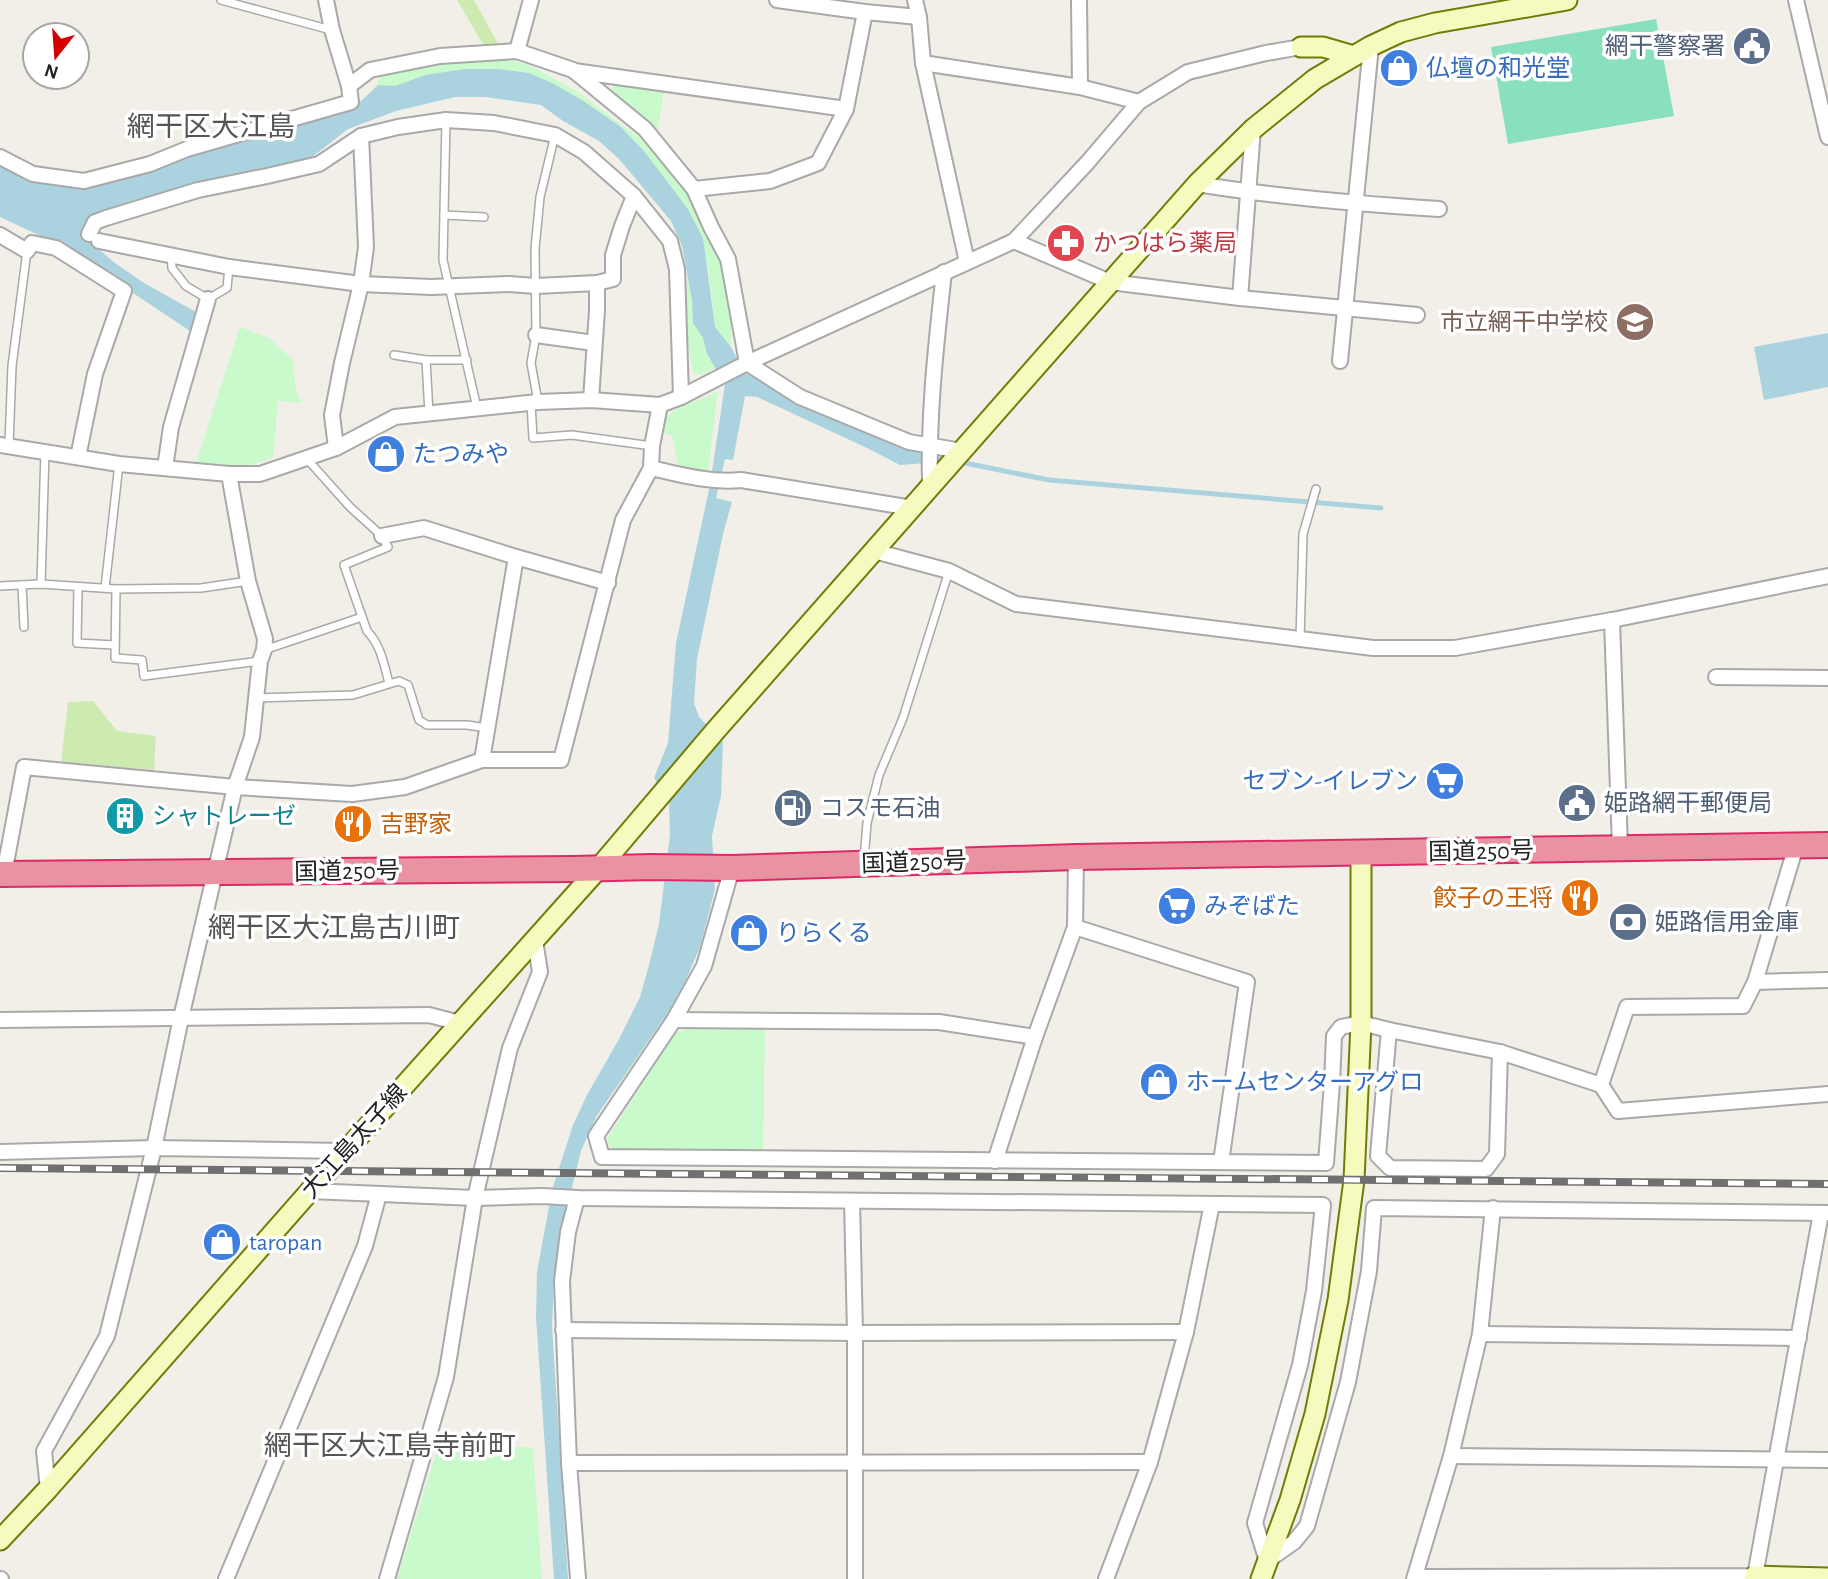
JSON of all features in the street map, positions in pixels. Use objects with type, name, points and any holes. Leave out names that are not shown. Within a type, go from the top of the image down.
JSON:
[{"type":"highway","name":"国道250号","points":[[2,874],[732,868],[1076,857],[1828,845]]},
{"type":"street","points":[[0,157],[33,174],[84,181],[150,164],[187,149],[351,102],[326,0]]},
{"type":"street","points":[[517,51],[531,0]]},
{"type":"street","points":[[777,0],[919,18]]},
{"type":"street","points":[[915,0],[923,63],[967,262]]},
{"type":"street","points":[[1079,0],[1080,87]]},
{"type":"street","name":"大江島太子線","points":[[0,1540],[598,869],[716,730],[912,508],[934,475],[962,451],[1197,184],[1253,129],[1315,79],[1362,51],[1401,32],[1435,23],[1567,0]]},
{"type":"street","points":[[1796,0],[1828,137]]},
{"type":"street","points":[[694,189],[770,181],[818,163],[846,109],[865,12]]},
{"type":"street","points":[[1301,47],[1310,56],[1315,79]]},
{"type":"street","points":[[5,445],[119,464],[229,474],[260,474],[336,448],[395,417],[591,400],[660,405],[1014,241],[1087,163],[1139,102],[1188,72],[1301,47],[1362,51],[1354,204],[1340,360]]},
{"type":"street","points":[[349,86],[370,70],[440,56],[517,51],[573,70],[846,109]]},
{"type":"street","points":[[923,63],[1080,87],[1139,102]]},
{"type":"street","points":[[573,70],[645,129],[694,189],[728,259],[747,363],[800,397],[909,442],[962,451]]},
{"type":"street","points":[[634,196],[613,255],[613,279],[597,283],[431,287],[361,284],[229,267],[94,238],[95,222],[198,190],[318,164],[361,136],[398,127],[446,120],[494,123],[555,135],[584,152],[634,196],[670,241],[677,269],[681,397]]},
{"type":"street","points":[[1240,298],[1253,129]]},
{"type":"street","points":[[336,448],[332,415],[361,284],[366,247],[361,136]]},
{"type":"street","points":[[1197,184],[1354,204],[1439,209]]},
{"type":"street","points":[[0,235],[27,251],[32,243],[56,248],[124,291],[95,374],[78,457]]},
{"type":"street","points":[[1014,241],[1111,282],[1417,315]]},
{"type":"street","points":[[934,475],[928,447],[944,272]]},
{"type":"street","points":[[591,400],[597,283]]},
{"type":"street","points":[[165,468],[171,427],[208,299]]},
{"type":"street","points":[[536,335],[594,343]]},
{"type":"street","points":[[2,874],[24,766],[352,794],[405,788],[482,760],[561,760],[623,520],[651,468],[652,446],[660,405]]},
{"type":"street","points":[[651,468],[707,480],[741,480],[912,508]]},
{"type":"street","points":[[48,1489],[44,1451],[107,1336],[155,1148],[181,1018],[235,786],[252,737],[265,639],[248,581],[229,474]]},
{"type":"street","points":[[382,536],[424,528],[608,583]]},
{"type":"street","points":[[874,551],[949,571],[1016,604],[1373,648],[1455,648],[1612,620],[1828,576]]},
{"type":"street","points":[[482,760],[516,557]]},
{"type":"street","points":[[1612,620],[1620,848]]},
{"type":"street","points":[[1716,677],[1828,678]]},
{"type":"street","points":[[1601,1085],[1627,1007],[1743,1006],[1755,982],[1796,846]]},
{"type":"street","points":[[1264,1570],[1290,1500],[1315,1414],[1338,1300],[1354,1180],[1361,1023],[1362,853]]},
{"type":"street","points":[[995,1161],[1035,1037],[1075,927],[1076,857]]},
{"type":"street","points":[[732,868],[704,966],[674,1020],[596,1136],[602,1157],[1326,1163],[1334,1036],[1341,1027],[1361,1023],[1500,1052],[1601,1085],[1618,1111],[1828,1094]]},
{"type":"street","points":[[1075,927],[1247,982],[1221,1162]]},
{"type":"street","points":[[387,1579],[446,1377],[475,1198],[510,1048],[540,972],[535,940]]},
{"type":"street","points":[[1755,982],[1828,980]]},
{"type":"street","points":[[0,1020],[429,1015],[460,1023]]},
{"type":"street","points":[[674,1020],[939,1021],[1035,1037]]},
{"type":"street","points":[[1389,1030],[1378,1156],[1390,1168],[1486,1169],[1497,1154],[1500,1052]]},
{"type":"street","points":[[0,1152],[155,1148],[345,1151]]},
{"type":"street","points":[[310,1191],[475,1198],[542,1196],[1323,1205],[1314,1291],[1300,1365],[1255,1523],[1264,1570]]},
{"type":"street","points":[[226,1579],[365,1246],[379,1194]]},
{"type":"street","points":[[578,1198],[568,1232],[562,1281],[569,1463],[578,1579]]},
{"type":"street","points":[[852,1201],[855,1579]]},
{"type":"street","points":[[1106,1579],[1150,1462],[1186,1332],[1212,1204]]},
{"type":"street","points":[[1264,1570],[1307,1526],[1348,1382],[1368,1271],[1374,1208],[1825,1213],[1754,1578]]},
{"type":"street","points":[[1493,1208],[1480,1334],[1451,1456],[1414,1578],[1828,1578]]},
{"type":"street","points":[[563,1330],[1186,1332]]},
{"type":"street","points":[[1480,1334],[1799,1338]]},
{"type":"street","points":[[1451,1456],[1828,1460]]},
{"type":"street","points":[[569,1463],[1150,1462]]},
{"type":"lane","points":[[221,0],[332,30]]},
{"type":"lane","points":[[446,120],[443,260],[477,408]]},
{"type":"lane","points":[[555,135],[540,197],[534,249],[536,335],[531,363],[533,438],[572,435],[652,446]]},
{"type":"lane","points":[[444,215],[484,217]]},
{"type":"lane","points":[[5,445],[27,251]]},
{"type":"lane","points":[[171,255],[172,268],[186,286],[208,299],[227,288],[229,267]]},
{"type":"lane","points":[[394,355],[426,360],[467,359]]},
{"type":"lane","points":[[426,360],[429,413]]},
{"type":"lane","points":[[41,584],[45,451]]},
{"type":"lane","points":[[307,458],[350,507],[382,536],[388,547],[344,565],[367,631],[382,655],[389,683]]},
{"type":"lane","points":[[105,588],[119,464]]},
{"type":"lane","points":[[1300,639],[1303,534],[1315,493]]},
{"type":"lane","points":[[864,864],[867,823],[879,775],[904,718],[949,571]]},
{"type":"lane","points":[[0,586],[41,584],[116,589],[201,588],[248,581]]},
{"type":"lane","points":[[22,585],[24,627]]},
{"type":"lane","points":[[78,588],[77,643],[114,645]]},
{"type":"lane","points":[[116,589],[115,658],[142,660],[144,676],[262,656],[362,617]]},
{"type":"lane","points":[[256,698],[352,695],[399,681],[408,685],[419,720],[427,725],[467,724],[488,728]]},
{"type":"green space","points":[[457,0],[474,0],[498,44],[484,46]]},
{"type":"green space","points":[[1656,19],[1674,116],[1508,144],[1491,47]]},
{"type":"green space","points":[[482,58],[515,61],[535,68],[578,92],[641,139],[693,198],[719,255],[731,322],[731,347],[715,327],[708,267],[688,209],[644,151],[621,127],[582,100],[528,73],[425,75],[395,86],[378,85],[378,80],[387,74],[412,66]]},
{"type":"green space","points":[[617,83],[664,91],[657,132],[611,93],[612,87]]},
{"type":"green space","points":[[687,270],[693,323],[704,338],[707,354],[715,368],[700,375],[693,372],[685,328]]},
{"type":"green space","points":[[240,327],[269,338],[293,360],[296,390],[302,403],[278,401],[273,458],[246,466],[196,463]]},
{"type":"green space","points":[[718,391],[708,472],[678,467],[672,435],[659,431],[663,422],[675,410]]},
{"type":"green space","points":[[93,701],[117,731],[156,736],[154,770],[61,762],[68,702]]},
{"type":"green space","points":[[690,1027],[765,1029],[763,1150],[611,1150],[607,1139],[674,1034]]},
{"type":"green space","points":[[440,1440],[533,1448],[542,1579],[397,1579]]},
{"type":"water","points":[[465,69],[499,69],[529,73],[552,83],[621,127],[644,151],[688,209],[703,238],[715,327],[731,347],[745,374],[759,377],[947,451],[939,462],[900,465],[757,397],[745,396],[733,460],[725,459],[716,498],[732,502],[697,659],[694,703],[699,717],[723,742],[721,796],[712,836],[715,889],[700,947],[686,980],[671,1008],[596,1117],[581,1151],[559,1240],[552,1326],[568,1579],[554,1579],[536,1317],[537,1272],[552,1190],[573,1125],[640,997],[659,924],[670,835],[669,802],[654,778],[668,743],[676,643],[710,485],[725,384],[693,323],[692,300],[682,246],[671,221],[619,159],[599,141],[541,105],[485,97],[455,97],[396,111],[348,129],[307,161],[187,185],[98,212],[88,218],[83,234],[89,236],[95,246],[144,283],[196,312],[190,331],[64,247],[0,217],[0,164],[23,177],[56,185],[86,185],[343,110],[358,104],[378,85],[395,86],[425,75]]},
{"type":"water","points":[[1828,333],[1828,387],[1764,400],[1754,347]]},
{"type":"waterway","points":[[960,462],[1049,480],[1381,508]]},
{"type":"railway","points":[[0,1168],[1828,1184]]},
{"type":"place","name":"網干警察署","points":[[1752,46]]},
{"type":"place","name":"仏壇の和光堂","points":[[1399,68]]},
{"type":"place","name":"かつはら薬局","points":[[1066,243]]},
{"type":"place","name":"市立網干中学校","points":[[1635,322]]},
{"type":"place","name":"たつみや","points":[[386,454]]},
{"type":"place","name":"セブン-イレブン","points":[[1445,781]]},
{"type":"place","name":"姫路網干郵便局","points":[[1577,803]]},
{"type":"place","name":"コスモ石油","points":[[793,808]]},
{"type":"place","name":"シャトレーゼ","points":[[125,816]]},
{"type":"place","name":"吉野家","points":[[353,824]]},
{"type":"place","name":"餃子の王将","points":[[1580,898]]},
{"type":"place","name":"みぞばた","points":[[1177,906]]},
{"type":"place","name":"姫路信用金庫","points":[[1628,922]]},
{"type":"place","name":"りらくる","points":[[749,933]]},
{"type":"place","name":"ホームセンターアグロ","points":[[1159,1082]]},
{"type":"place","name":"taropan","points":[[222,1242]]},
{"type":"district","name":"網干区大江島","points":[[211,126]]},
{"type":"district","name":"網干区大江島古川町","points":[[334,927]]},
{"type":"district","name":"網干区大江島寺前町","points":[[390,1445]]}]
